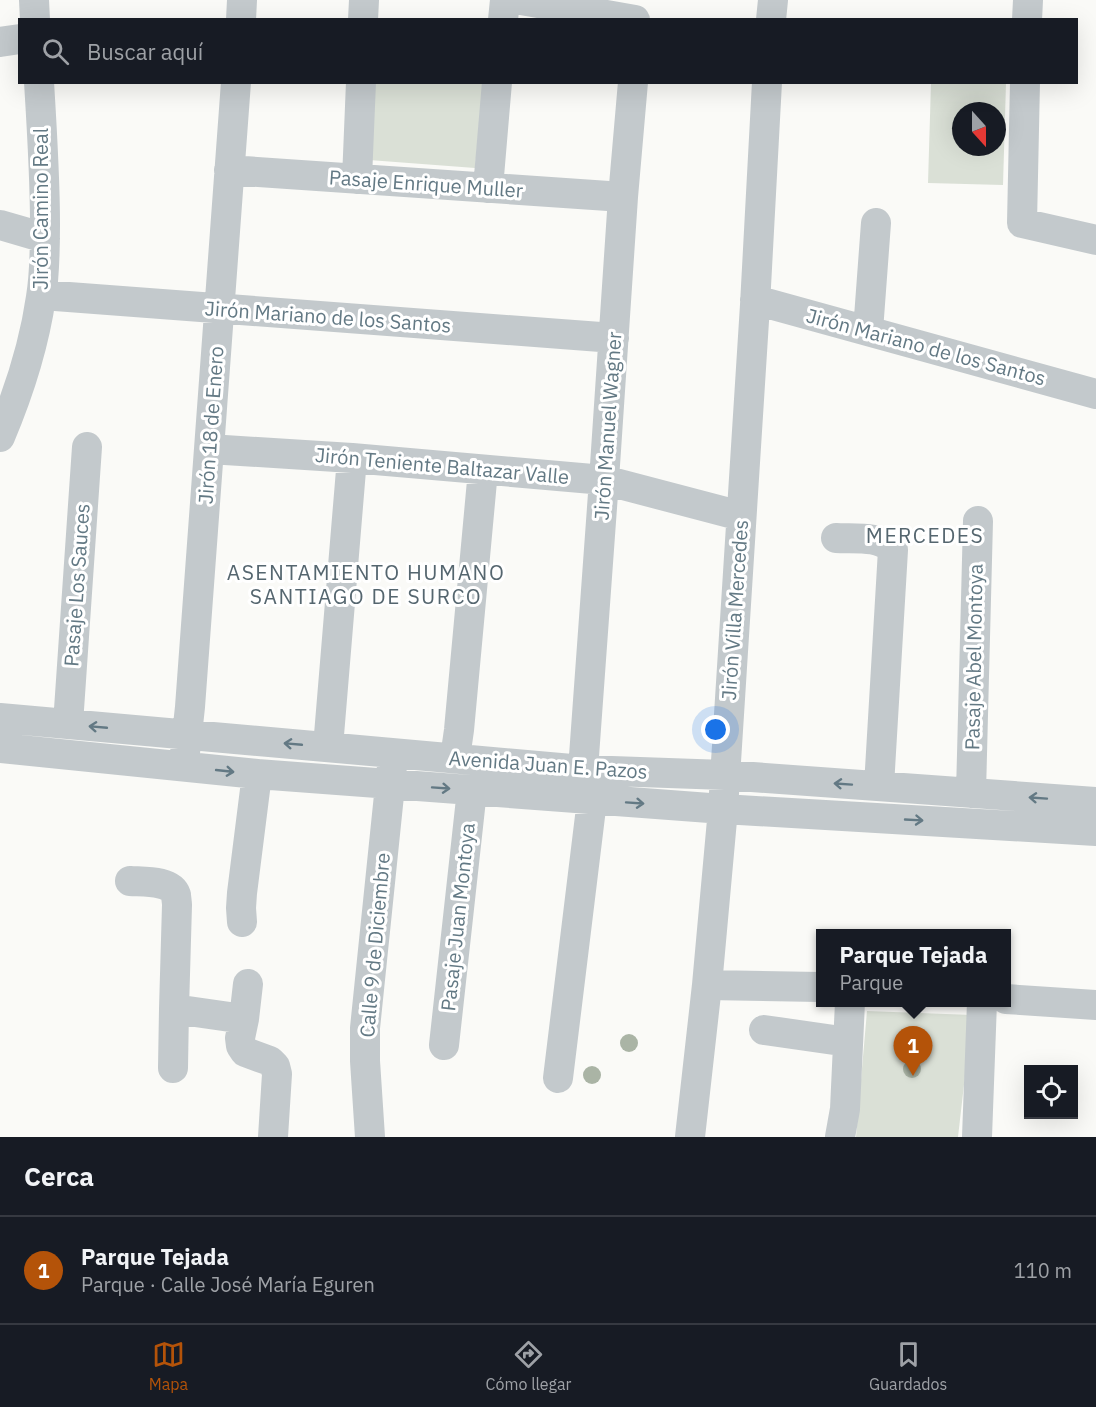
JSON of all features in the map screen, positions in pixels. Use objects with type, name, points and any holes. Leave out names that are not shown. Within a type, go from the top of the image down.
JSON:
[{"type":"street","points":[[34,0],[35,18]]},
{"type":"street","points":[[241,18],[243,0]]},
{"type":"street","points":[[363,18],[364,0]]},
{"type":"street","points":[[503,18],[505,0]]},
{"type":"street","points":[[521,0],[624,18]]},
{"type":"street","points":[[771,18],[773,0]]},
{"type":"street","points":[[1027,18],[1028,0]]},
{"type":"street","points":[[0,42],[18,39]]},
{"type":"street","name":"Jirón Camino Real","points":[[0,437],[33,345],[42,295],[45,175],[39,84]]},
{"type":"street","name":"Jirón 18 de Enero","points":[[184,767],[236,84]]},
{"type":"street","points":[[357,178],[361,84]]},
{"type":"street","points":[[488,188],[497,84]]},
{"type":"street","name":"Jirón Manuel Wagner","points":[[583,770],[633,84]]},
{"type":"street","name":"Jirón Villa Mercedes","points":[[690,1137],[723,809],[767,84]]},
{"type":"street","points":[[1025,84],[1022,223],[1096,240]]},
{"type":"street","name":"Pasaje Enrique Muller","points":[[229,170],[623,197]]},
{"type":"street","points":[[868,331],[876,223]]},
{"type":"street","points":[[0,225],[45,238]]},
{"type":"street","name":"Jirón Mariano de los Santos","points":[[42,295],[614,338]]},
{"type":"street","name":"Jirón Mariano de los Santos","points":[[755,300],[1096,394]]},
{"type":"street","name":"Pasaje Los Sauces","points":[[68,724],[87,447]]},
{"type":"street","name":"Jirón Teniente Baltazar Valle","points":[[209,449],[352,458],[604,480],[741,516]]},
{"type":"street","points":[[328,747],[352,458]]},
{"type":"street","points":[[455,758],[483,470]]},
{"type":"street","name":"Pasaje Abel Montoya","points":[[971,793],[978,520]]},
{"type":"street","points":[[836,538],[879,540],[887,543],[893,550],[879,786]]},
{"type":"street","name":"Avenida Juan E. Pazos","points":[[0,718],[583,770],[725,775],[1096,802]]},
{"type":"street","name":"Avenida Juan E. Pazos","points":[[0,748],[257,774],[592,800],[1096,831]]},
{"type":"street","name":"Calle 9 de Diciembre","points":[[370,1137],[365,1061],[366,1028],[393,752]]},
{"type":"street","points":[[242,922],[242,893],[257,774]]},
{"type":"street","name":"Pasaje Juan Montoya","points":[[444,1045],[472,790]]},
{"type":"street","points":[[558,1078],[592,800]]},
{"type":"street","points":[[130,881],[165,885],[172,888],[176,895],[173,1068]]},
{"type":"street","points":[[248,984],[240,1046],[245,1052],[270,1061],[275,1066],[277,1074],[273,1137]]},
{"type":"street","points":[[707,985],[816,987]]},
{"type":"street","points":[[1011,999],[1096,1005]]},
{"type":"street","points":[[840,1137],[845,1109],[850,1007]]},
{"type":"street","points":[[977,1137],[982,1007]]},
{"type":"street","points":[[174,1009],[244,1019]]},
{"type":"street","points":[[764,1030],[848,1042]]},
{"type":"shaded area","points":[[372,84],[483,84],[475,168],[369,160]]},
{"type":"shaded area","points":[[931,84],[1006,84],[1005,102],[952,102],[952,156],[1004,156],[1003,185],[928,183]]},
{"type":"shaded area","points":[[867,1011],[972,1015],[958,1137],[856,1137]]},
{"type":"place","name":"Parque Tejada","points":[[913,1076]]},
{"type":"district","name":"MERCEDES","points":[[925,536]]},
{"type":"district","name":"ASENTAMIENTO HUMANO SANTIAGO DE SURCO","points":[[366,585]]}]
